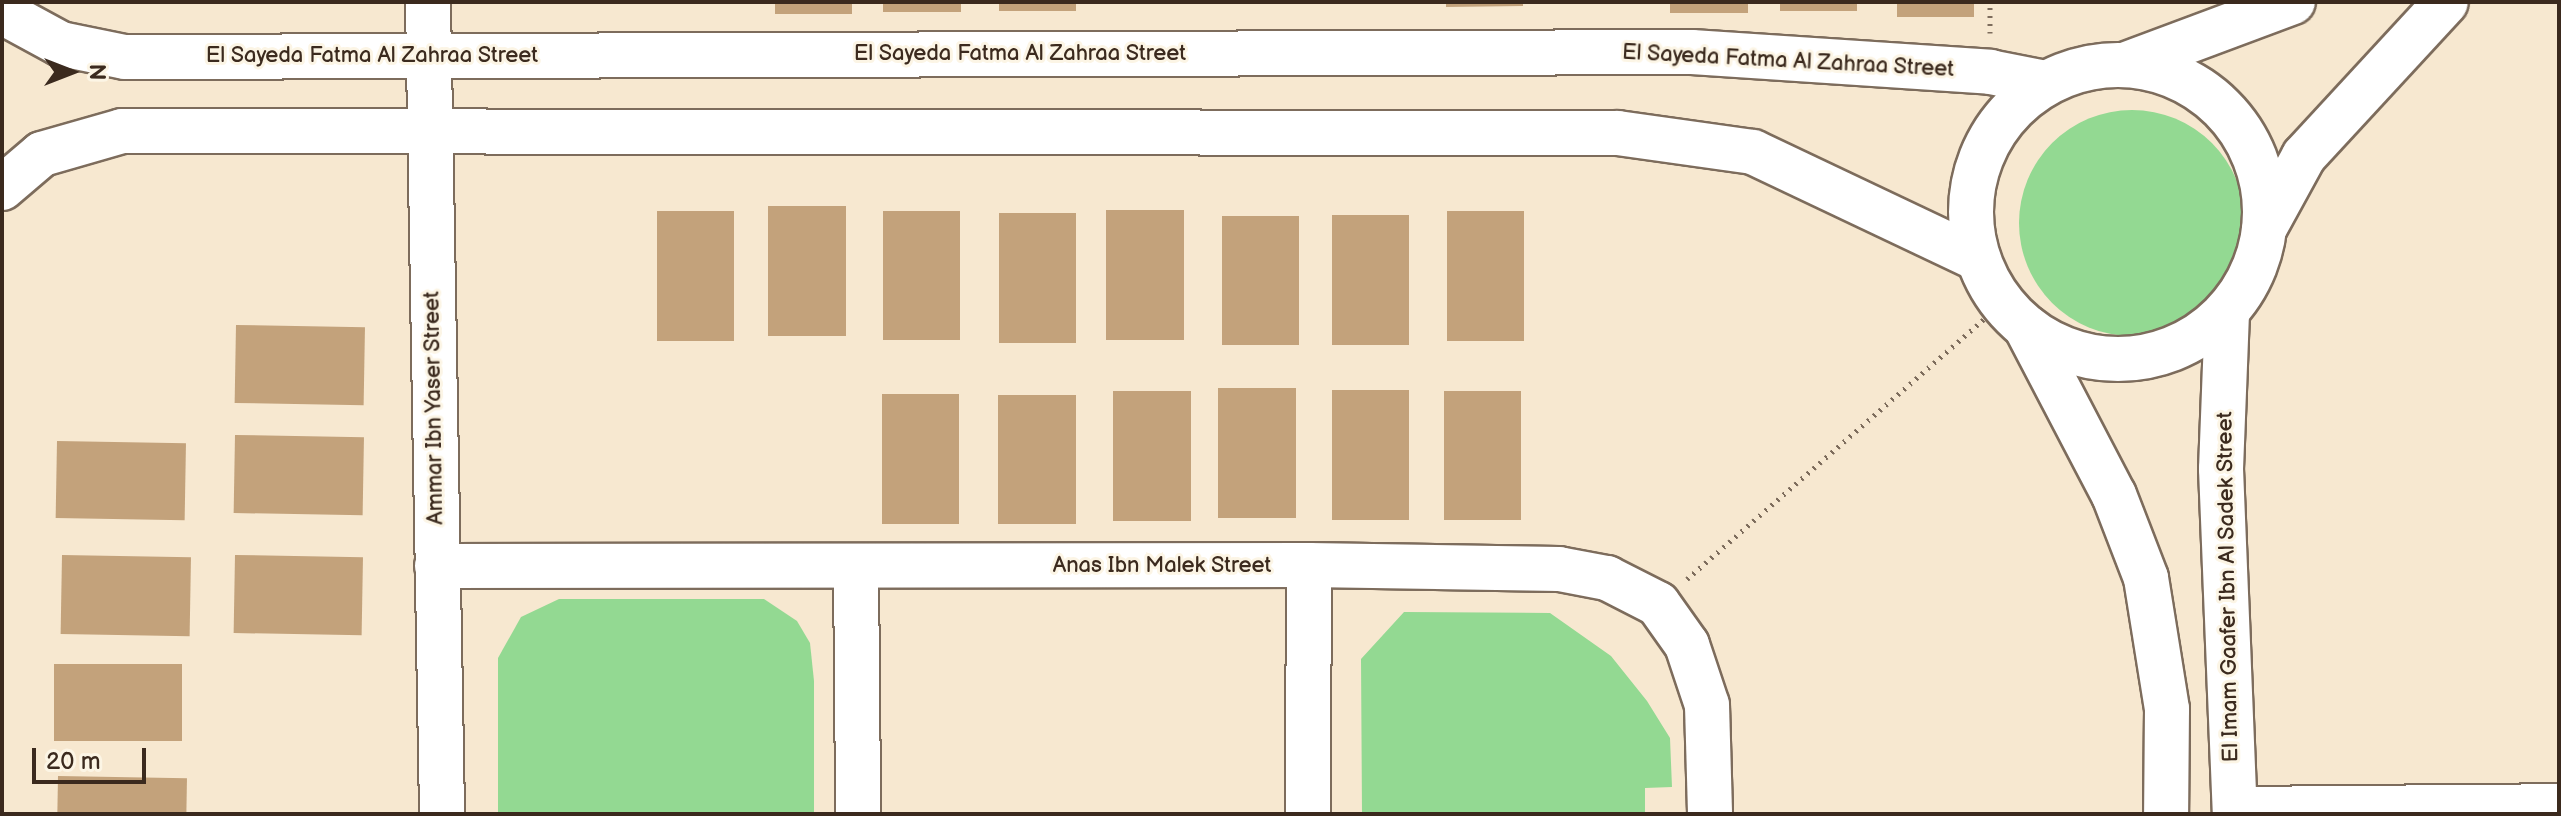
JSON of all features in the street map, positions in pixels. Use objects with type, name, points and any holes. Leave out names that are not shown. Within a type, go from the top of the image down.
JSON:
[{"type":"street","name":"Ammar Ibn Yaser Street","points":[[428,2],[442,814]]},
{"type":"street","points":[[2166,814],[2167,709],[2146,578],[2114,495],[2014,315],[1978,259],[1971,226],[1981,159],[1997,129],[2046,83],[2125,65],[2293,2]]},
{"type":"street","points":[[2014,315],[2064,350],[2107,360],[2151,357],[2192,340],[2227,313],[2252,274],[2264,229],[2304,156],[2446,2]]},
{"type":"street","name":"El Sayeda Fatma Al Zahraa Street","points":[[2,12],[93,54],[428,56],[1692,52],[1990,72],[2046,83]]},
{"type":"street","points":[[2125,65],[2164,72],[2230,116],[2264,188],[2264,229]]},
{"type":"street","points":[[2,188],[42,154],[122,131],[429,135],[1631,134],[1753,152],[1978,259]]},
{"type":"street","name":"El Imam Gaafer Ibn Al Sadek Street","points":[[2227,313],[2221,469],[2235,812]]},
{"type":"street","points":[[1308,814],[1309,565]]},
{"type":"street","name":"Anas Ibn Malek Street","points":[[437,566],[1309,565],[1559,569],[1607,578],[1658,604],[1687,645],[1707,705],[1710,814]]},
{"type":"street","points":[[856,567],[858,814]]},
{"type":"street","points":[[2235,812],[2559,806]]},
{"type":"path","points":[[1658,604],[2014,315]]},
{"type":"green space","points":[[2132,110],[2175,118],[2212,143],[2237,180],[2245,223],[2237,266],[2212,303],[2175,328],[2132,336],[2089,328],[2052,303],[2027,266],[2019,223],[2027,180],[2052,143],[2089,118]]},
{"type":"green space","points":[[559,599],[764,599],[797,621],[810,643],[814,681],[814,814],[498,814],[498,658],[521,617]]},
{"type":"green space","points":[[1404,612],[1550,613],[1611,656],[1647,701],[1670,738],[1672,787],[1645,788],[1645,814],[1362,814],[1361,659]]},
{"type":"building","points":[[775,2],[852,2],[852,14],[775,14]]},
{"type":"building","points":[[883,2],[961,2],[961,12],[883,12]]},
{"type":"building","points":[[999,2],[1076,2],[1076,11],[999,11]]},
{"type":"building","points":[[1446,2],[1523,2],[1523,6],[1446,7]]},
{"type":"building","points":[[1670,2],[1748,2],[1748,13],[1670,13]]},
{"type":"building","points":[[1780,2],[1857,2],[1857,11],[1780,11]]},
{"type":"building","points":[[1897,2],[1974,2],[1974,17],[1897,17]]},
{"type":"building","points":[[768,206],[846,206],[846,336],[768,336]]},
{"type":"building","points":[[1106,210],[1184,210],[1184,340],[1106,340]]},
{"type":"building","points":[[657,211],[734,211],[734,341],[657,341]]},
{"type":"building","points":[[883,211],[960,211],[960,340],[883,340]]},
{"type":"building","points":[[1447,211],[1524,211],[1524,341],[1447,341]]},
{"type":"building","points":[[999,213],[1076,213],[1076,343],[999,343]]},
{"type":"building","points":[[1332,215],[1409,215],[1409,345],[1332,345]]},
{"type":"building","points":[[1222,216],[1299,216],[1299,345],[1222,345]]},
{"type":"building","points":[[236,325],[365,327],[364,405],[235,403]]},
{"type":"building","points":[[1218,388],[1296,388],[1296,518],[1218,518]]},
{"type":"building","points":[[1332,390],[1409,390],[1409,520],[1332,520]]},
{"type":"building","points":[[1113,391],[1191,391],[1191,521],[1113,521]]},
{"type":"building","points":[[1444,391],[1521,391],[1521,520],[1444,520]]},
{"type":"building","points":[[882,394],[959,394],[959,524],[882,524]]},
{"type":"building","points":[[998,395],[1076,395],[1076,524],[998,524]]},
{"type":"building","points":[[235,435],[364,437],[363,515],[234,513]]},
{"type":"building","points":[[57,441],[186,443],[185,520],[56,518]]},
{"type":"building","points":[[62,555],[191,557],[190,636],[61,634]]},
{"type":"building","points":[[235,555],[363,557],[362,635],[234,633]]},
{"type":"building","points":[[54,664],[182,664],[182,741],[54,741]]},
{"type":"building","points":[[58,776],[187,778],[186,814],[57,814]]}]
